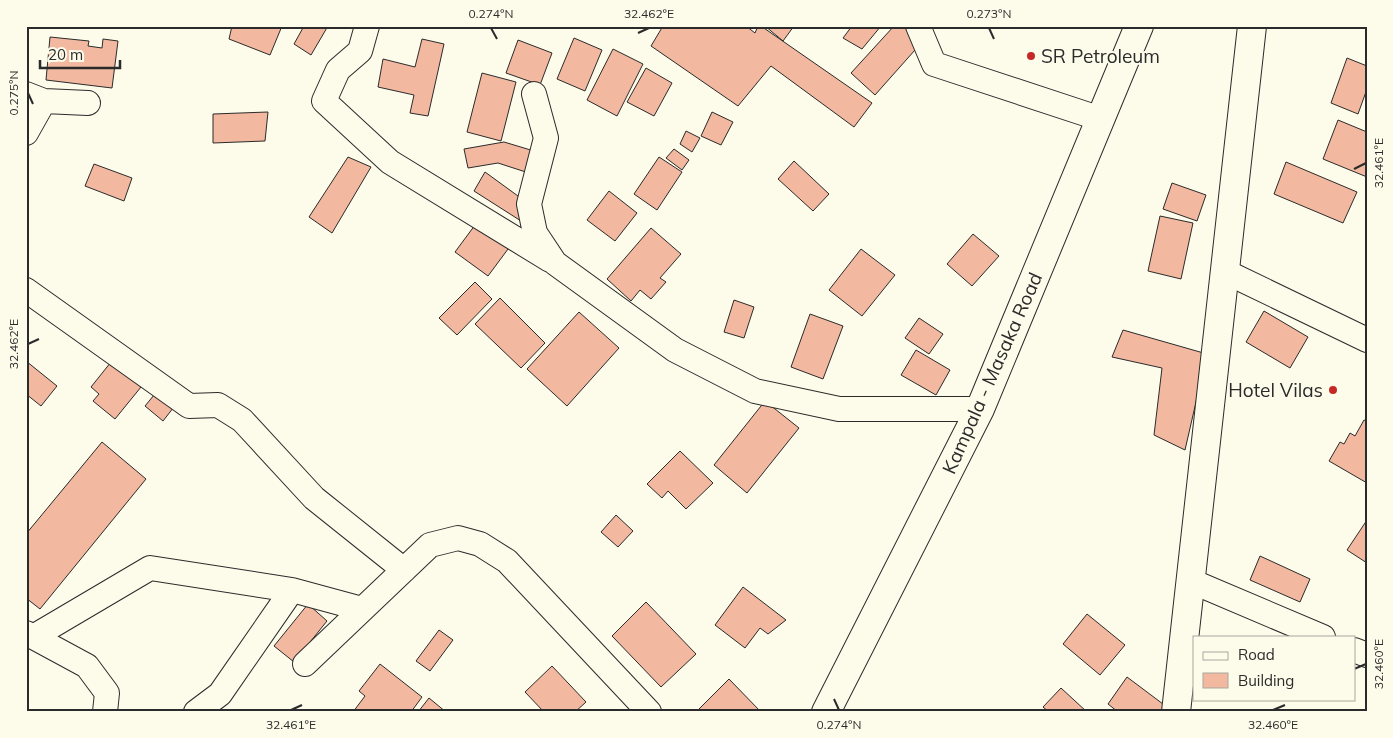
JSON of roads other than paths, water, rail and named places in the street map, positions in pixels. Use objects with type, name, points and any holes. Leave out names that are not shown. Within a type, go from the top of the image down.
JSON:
[{"type":"main road","name":"Kampala - Masaka Road","points":[[826,712],[980,409],[1139,26]]},
{"type":"main road","points":[[1176,712],[1252,26]]},
{"type":"street","points":[[367,26],[360,51],[338,70],[324,100],[390,162],[555,263],[675,350],[755,391],[839,408],[980,409]]},
{"type":"street","points":[[918,26],[934,64],[1101,119]]},
{"type":"street","points":[[534,94],[546,138],[529,204],[535,232],[555,263]]},
{"type":"street","points":[[26,133],[35,98],[88,104]]},
{"type":"street","points":[[1226,272],[1367,340]]},
{"type":"street","points":[[26,290],[189,406],[218,405],[242,420],[314,498],[404,570]]},
{"type":"street","points":[[305,664],[430,545],[458,538],[480,544],[507,560],[650,712]]},
{"type":"street","points":[[30,635],[150,568],[292,590],[362,609]]},
{"type":"street","points":[[1191,581],[1321,636]]},
{"type":"street","points":[[196,712],[220,694],[292,590]]},
{"type":"street","points":[[30,635],[87,666],[107,693],[105,712]]},
{"type":"place","name":"SR Petroleum","points":[[1031,56]]},
{"type":"place","name":"Hotel Vilas","points":[[1333,390]]}]
